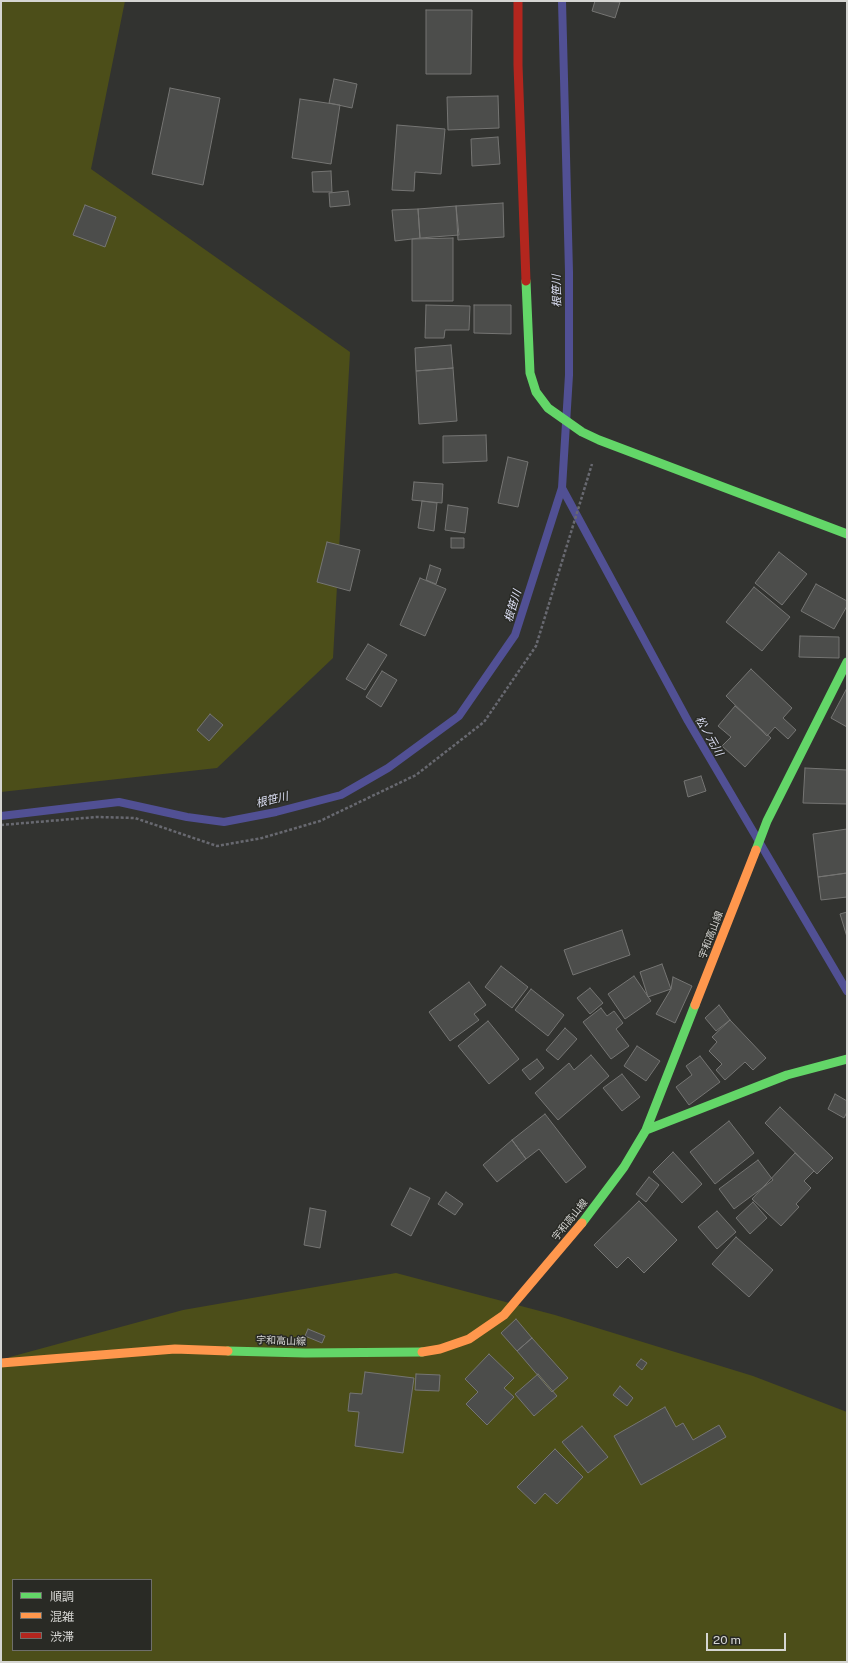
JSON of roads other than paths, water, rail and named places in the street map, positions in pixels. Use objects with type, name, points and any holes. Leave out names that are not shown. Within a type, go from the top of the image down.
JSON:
[{"type":"main road","points":[[518,1],[518,65],[530,374],[536,392],[548,408],[582,432],[599,440],[847,534]]},
{"type":"main road","name":"宇和高山線","points":[[1,1363],[174,1349],[413,1353],[440,1349],[469,1339],[504,1315],[543,1271],[596,1206],[624,1167],[646,1130],[767,821],[847,662]]},
{"type":"main road","points":[[646,1130],[787,1075],[847,1059]]},
{"type":"waterway","name":"根笹川","points":[[1,816],[119,802],[187,817],[224,822],[276,812],[341,795],[388,768],[459,716],[515,635],[562,488],[569,375],[569,272],[562,1]]},
{"type":"waterway","name":"松ノ元川","points":[[562,488],[688,721],[847,991]]}]
